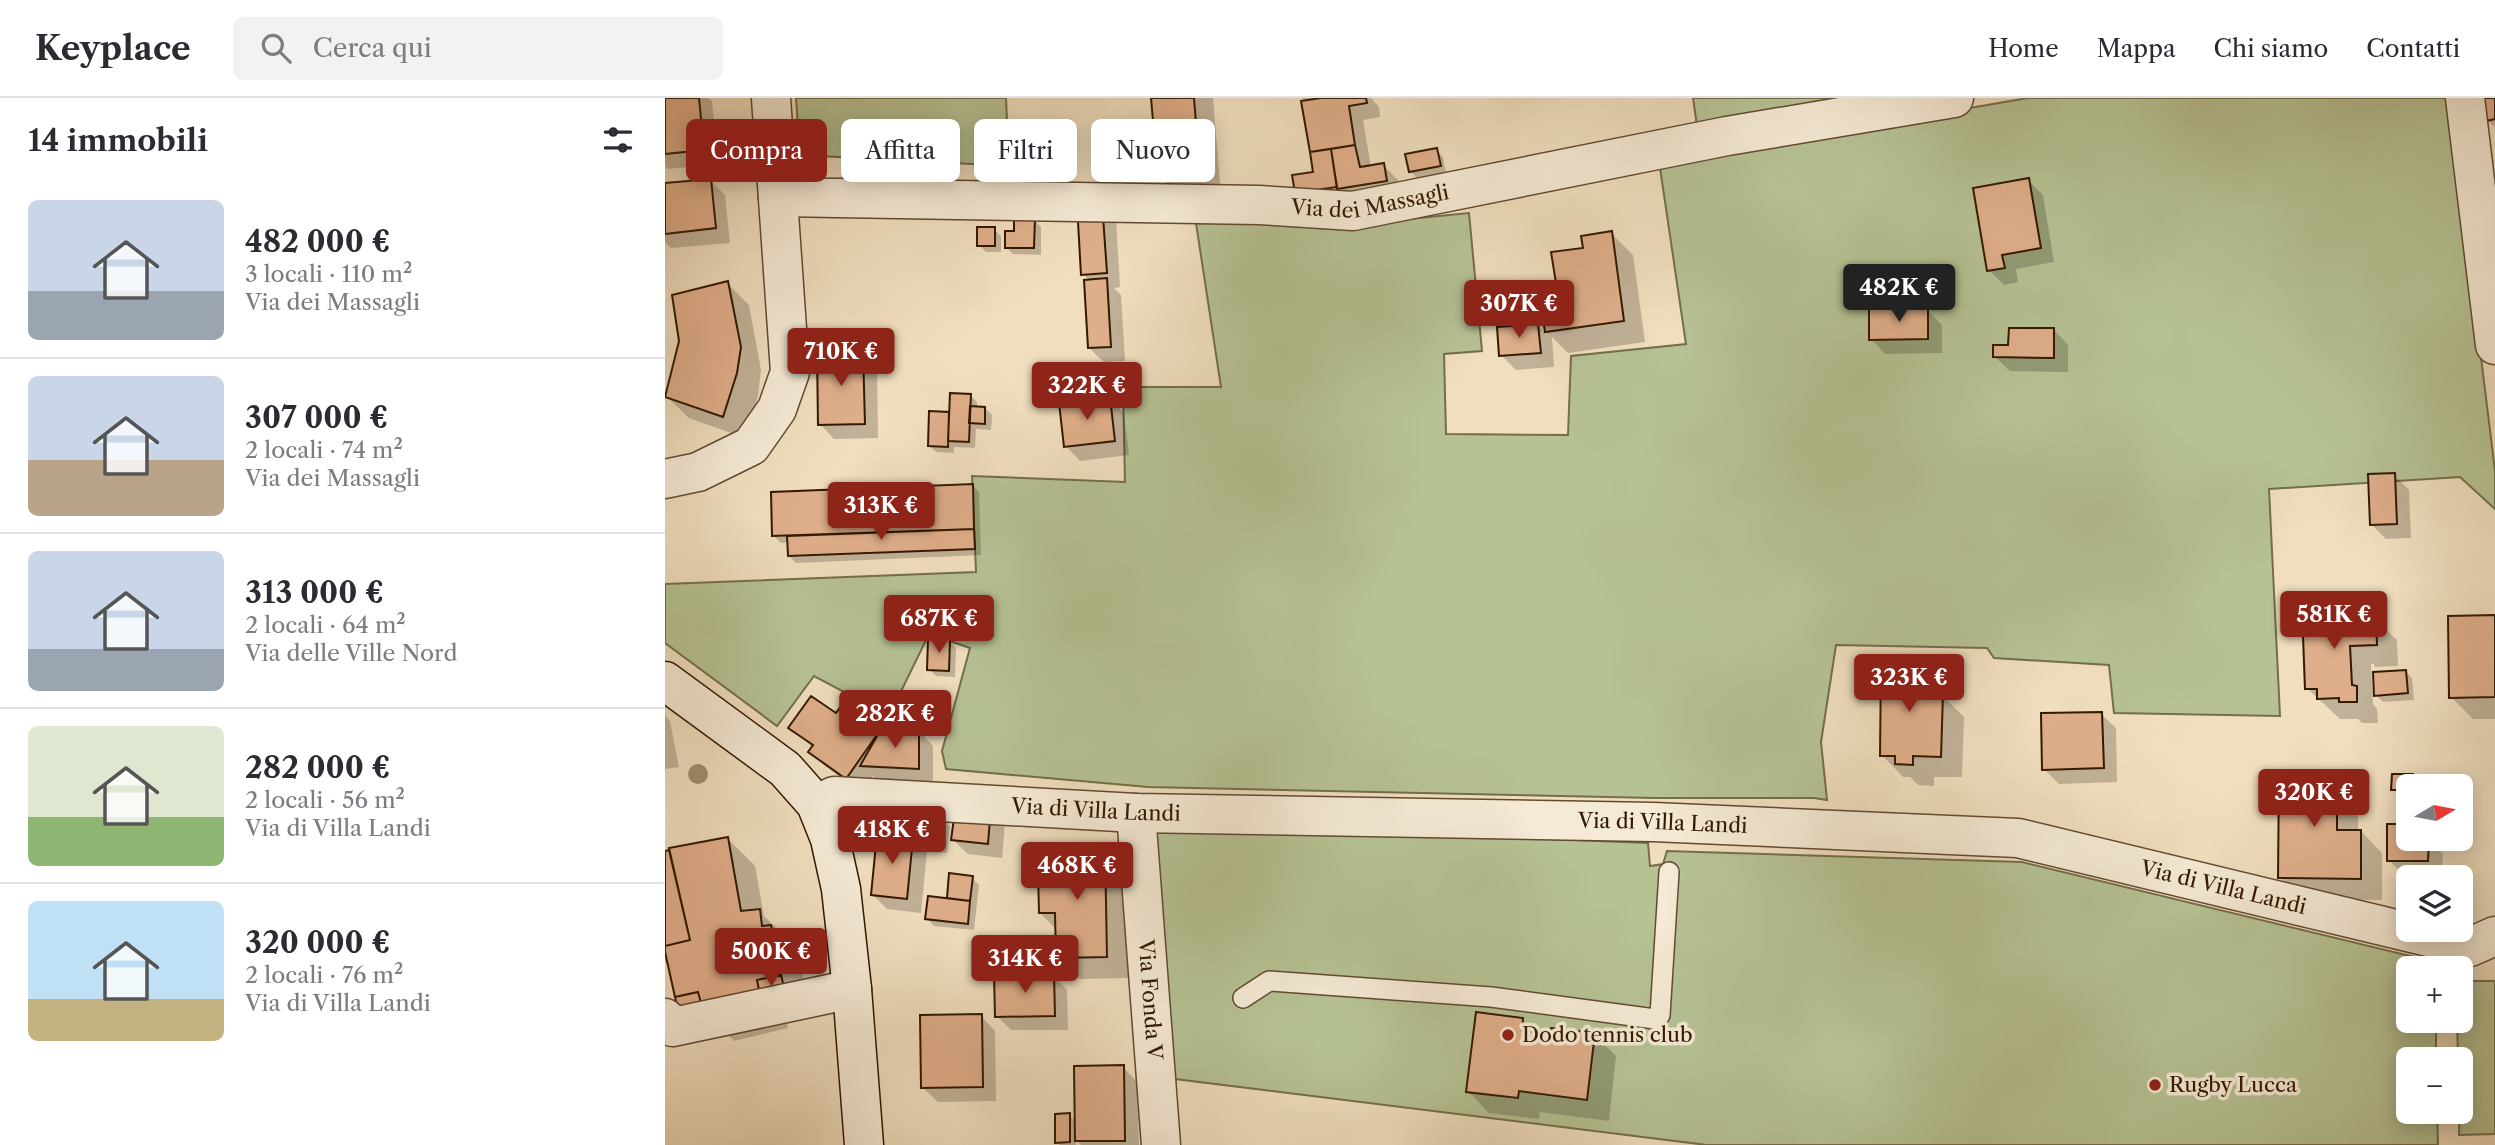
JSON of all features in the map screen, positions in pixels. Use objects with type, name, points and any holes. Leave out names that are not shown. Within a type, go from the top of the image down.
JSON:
[{"type":"street","points":[[665,479],[698,472],[751,446],[777,409],[790,372],[771,98]]},
{"type":"street","name":"Via dei Massagli","points":[[778,197],[1259,205],[1353,211],[1727,136],[1954,98]]},
{"type":"street","points":[[2465,98],[2495,345]]},
{"type":"street","points":[[665,681],[785,769],[816,804],[829,839],[841,889],[852,989],[863,1145]]},
{"type":"street","name":"Via di Villa Landi","points":[[816,804],[834,796],[1136,813],[1653,822],[2018,838],[2470,947],[2495,936]]},
{"type":"street","name":"Via Fonda V","points":[[1136,813],[1161,1145]]},
{"type":"street","points":[[665,1018],[673,1027],[852,989]]},
{"type":"lane","points":[[1243,998],[1269,982],[1491,997],[1655,1018],[1660,1015],[1669,872]]},
{"type":"green space","points":[[796,98],[1006,98],[1007,119],[974,119],[974,164],[960,163],[960,119],[841,119],[841,157],[827,156],[827,119],[797,119]]},
{"type":"green space","points":[[1693,98],[1873,98],[1697,126]]},
{"type":"green space","points":[[2028,98],[2449,98],[2495,471],[2495,509],[2460,477],[2269,489],[2280,716],[2114,713],[2109,665],[1994,658],[1987,648],[1836,645],[1821,742],[1827,800],[1148,787],[946,769],[942,751],[970,648],[929,634],[889,716],[814,676],[777,726],[665,643],[665,584],[976,572],[972,476],[1125,482],[1123,387],[1221,387],[1196,223],[1358,224],[1469,213],[1482,351],[1444,354],[1446,434],[1568,435],[1571,356],[1686,344],[1659,161]]},
{"type":"green space","points":[[1163,823],[1648,843],[1650,866],[1663,864],[1667,851],[2022,862],[2410,956],[2396,956],[2396,1033],[2436,1033],[2436,1047],[2396,1047],[2396,1124],[2437,1124],[2438,1145],[1707,1145],[1167,1078],[1151,827]]},
{"type":"green space","points":[[2473,981],[2495,981],[2495,1134],[2459,1135],[2459,1124],[2473,1124],[2473,1047],[2458,1047],[2457,1033],[2473,1033]]},
{"type":"building","points":[[665,98],[699,98],[701,119],[686,119],[686,152],[665,154]]},
{"type":"building","points":[[1151,98],[1194,98],[1196,119],[1153,119]]},
{"type":"building","points":[[1366,98],[1367,103],[1349,106],[1355,145],[1310,152],[1301,101]]},
{"type":"building","points":[[2482,98],[2495,98],[2495,119],[2486,121]]},
{"type":"building","points":[[1355,145],[1360,167],[1384,163],[1387,181],[1337,189],[1331,149]]},
{"type":"building","points":[[1437,148],[1441,166],[1409,172],[1405,154]]},
{"type":"building","points":[[1331,149],[1337,187],[1295,193],[1292,175],[1313,172],[1310,152]]},
{"type":"building","points":[[2029,178],[2041,248],[2002,255],[2005,268],[1987,271],[1973,188]]},
{"type":"building","points":[[711,182],[716,228],[665,234],[665,183]]},
{"type":"building","points":[[1102,202],[1107,273],[1081,275],[1077,204]]},
{"type":"building","points":[[1014,217],[1035,218],[1034,248],[1005,248],[1005,231],[1014,231]]},
{"type":"building","points":[[977,227],[995,227],[995,246],[977,246]]},
{"type":"building","points":[[1612,231],[1624,321],[1545,332],[1538,285],[1556,283],[1551,252],[1583,248],[1581,236]]},
{"type":"building","points":[[1107,278],[1111,347],[1088,348],[1084,280]]},
{"type":"building","points":[[728,281],[741,347],[737,373],[723,417],[665,397],[679,341],[672,295]]},
{"type":"building","points":[[1928,308],[1928,339],[1869,340],[1869,309]]},
{"type":"building","points":[[1538,324],[1541,353],[1499,356],[1497,327]]},
{"type":"building","points":[[2009,328],[2054,328],[2054,358],[1993,357],[1993,345],[2008,345]]},
{"type":"building","points":[[863,351],[865,424],[818,425],[817,352]]},
{"type":"building","points":[[950,393],[971,394],[969,442],[948,441]]},
{"type":"building","points":[[1110,397],[1115,441],[1064,447],[1059,403]]},
{"type":"building","points":[[970,406],[985,407],[985,424],[969,423]]},
{"type":"building","points":[[929,411],[949,412],[948,447],[928,446]]},
{"type":"building","points":[[2395,473],[2397,524],[2370,525],[2368,474]]},
{"type":"building","points":[[973,484],[974,529],[772,536],[771,492]]},
{"type":"building","points":[[974,529],[975,549],[788,556],[787,536]]},
{"type":"building","points":[[2350,609],[2350,618],[2376,617],[2377,645],[2350,646],[2352,685],[2357,686],[2357,702],[2339,702],[2339,698],[2317,699],[2317,689],[2305,689],[2302,610]]},
{"type":"building","points":[[2495,615],[2495,697],[2449,698],[2448,616]]},
{"type":"building","points":[[928,639],[950,640],[949,671],[927,670]]},
{"type":"building","points":[[1881,661],[1921,662],[1921,693],[1943,693],[1941,757],[1913,756],[1913,765],[1895,764],[1895,756],[1880,756]]},
{"type":"building","points":[[2406,670],[2408,693],[2374,696],[2373,672]]},
{"type":"building","points":[[811,696],[836,713],[844,702],[881,729],[846,779],[808,752],[813,745],[788,728]]},
{"type":"building","points":[[2102,712],[2104,768],[2042,770],[2041,713]]},
{"type":"building","points":[[881,729],[919,729],[919,769],[860,766]]},
{"type":"building","points":[[2279,770],[2337,771],[2337,830],[2361,830],[2361,879],[2278,878]]},
{"type":"building","points":[[2392,774],[2396,774],[2396,790],[2391,790]]},
{"type":"building","points":[[956,803],[991,807],[988,844],[951,840]]},
{"type":"building","points":[[880,804],[936,810],[932,840],[877,834]]},
{"type":"building","points":[[2387,824],[2396,824],[2396,851],[2428,851],[2428,861],[2387,861]]},
{"type":"building","points":[[877,834],[913,838],[907,899],[871,895]]},
{"type":"building","points":[[728,837],[741,911],[760,909],[762,926],[771,925],[781,975],[757,980],[761,1000],[704,1014],[698,992],[675,997],[665,952],[665,946],[690,940],[669,848]]},
{"type":"building","points":[[1105,849],[1107,957],[1056,958],[1055,913],[1039,913],[1038,872],[1054,871],[1054,850]]},
{"type":"building","points":[[669,850],[690,940],[665,946],[665,851]]},
{"type":"building","points":[[949,873],[973,876],[970,901],[947,898]]},
{"type":"building","points":[[928,896],[970,901],[968,924],[925,919]]},
{"type":"building","points":[[1054,973],[1055,1016],[995,1017],[994,974]]},
{"type":"building","points":[[781,975],[786,996],[761,1000],[757,980]]},
{"type":"building","points":[[698,992],[704,1014],[680,1020],[675,997]]},
{"type":"building","points":[[1476,1012],[1523,1018],[1522,1031],[1550,1034],[1551,1028],[1595,1033],[1587,1100],[1519,1091],[1518,1098],[1466,1092]]},
{"type":"building","points":[[982,1014],[983,1087],[921,1088],[920,1015]]},
{"type":"building","points":[[1124,1065],[1125,1141],[1075,1141],[1074,1066]]},
{"type":"building","points":[[1070,1113],[1070,1142],[1055,1143],[1055,1114]]},
{"type":"place","name":"Dodo tennis club","points":[[1508,1035]]},
{"type":"place","name":"Rugby Lucca","points":[[2155,1085]]}]
